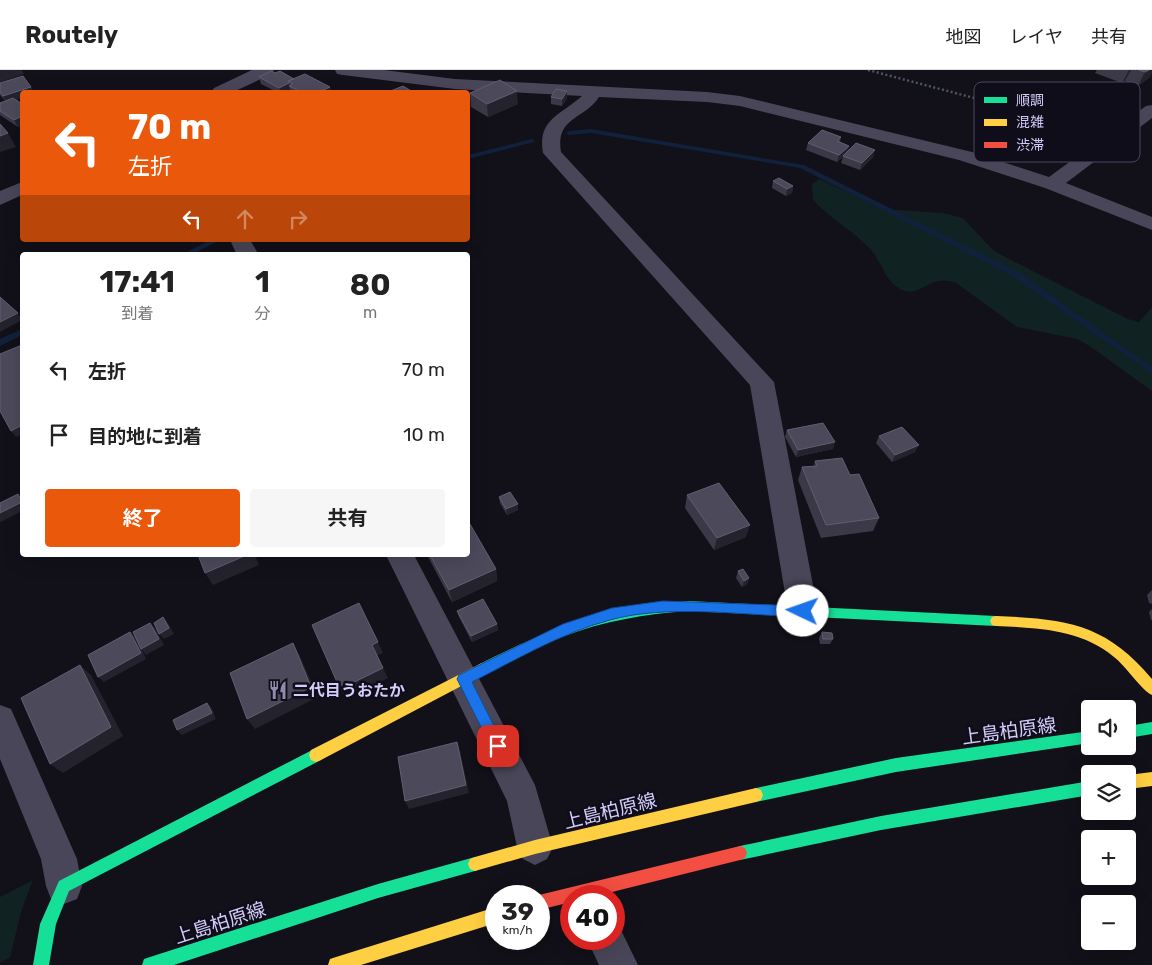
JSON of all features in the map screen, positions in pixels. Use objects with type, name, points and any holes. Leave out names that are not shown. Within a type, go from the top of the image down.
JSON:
[{"type":"street","points":[[224,90],[266,70]]},
{"type":"street","points":[[344,70],[455,84],[707,96],[740,101],[941,150],[974,160]]},
{"type":"street","points":[[594,91],[591,98],[556,125],[550,134],[549,143],[552,152],[762,382],[803,611]]},
{"type":"street","points":[[1140,119],[1152,110]]},
{"type":"street","points":[[980,162],[1052,184],[1152,224]]},
{"type":"street","points":[[1052,184],[1081,162]]},
{"type":"street","points":[[0,199],[20,189]]},
{"type":"street","points":[[401,557],[523,797],[535,847]]},
{"type":"street","points":[[41,965],[42,946],[49,916],[64,886],[563,629],[612,614],[638,609],[689,606],[1046,623],[1076,628],[1108,642],[1134,664],[1152,689]]},
{"type":"street","points":[[0,720],[59,859],[64,886]]},
{"type":"street","points":[[1136,731],[1152,728]]},
{"type":"street","name":"上島柏原線","points":[[150,965],[326,907],[535,847],[730,800],[859,773],[1081,738]]},
{"type":"street","points":[[621,885],[746,850],[827,832],[984,803],[1081,789]]},
{"type":"street","points":[[336,965],[485,918]]},
{"type":"street","points":[[612,950],[619,965]]},
{"type":"path","points":[[868,70],[974,98]]},
{"type":"shaded area","points":[[819,179],[884,209],[943,213],[963,218],[992,249],[1005,257],[1128,319],[1139,322],[1152,307],[1152,391],[1077,339],[1017,327],[956,283],[947,281],[933,282],[911,292],[898,288],[889,279],[871,250],[813,200],[812,184]]},
{"type":"shaded area","points":[[33,880],[21,912],[10,958],[0,962],[0,897]]},
{"type":"building","points":[[271,71],[275,73],[280,71],[294,79],[279,88],[259,77]]},
{"type":"building","points":[[305,74],[330,87],[323,90],[297,90],[289,86],[293,84],[288,81]]},
{"type":"building","points":[[23,76],[31,87],[3,96],[0,92],[0,83]]},
{"type":"building","points":[[500,80],[517,91],[487,104],[470,93]]},
{"type":"building","points":[[403,86],[410,90],[393,90]]},
{"type":"building","points":[[556,89],[567,91],[562,99],[551,97]]},
{"type":"building","points":[[13,98],[20,103],[20,117],[14,120],[0,111],[0,103]]},
{"type":"building","points":[[0,124],[8,133],[0,136]]},
{"type":"building","points":[[822,130],[841,137],[837,141],[849,146],[839,155],[808,143]]},
{"type":"building","points":[[856,143],[875,150],[862,163],[843,156]]},
{"type":"building","points":[[779,178],[793,186],[787,189],[773,181]]},
{"type":"building","points":[[0,297],[18,313],[0,322]]},
{"type":"building","points":[[20,346],[20,426],[11,431],[0,411],[0,354]]},
{"type":"building","points":[[823,423],[835,442],[798,450],[787,430]]},
{"type":"building","points":[[902,427],[919,445],[895,455],[879,436]]},
{"type":"building","points":[[842,458],[850,475],[859,474],[879,518],[826,525],[802,467],[817,466],[815,461]]},
{"type":"building","points":[[719,483],[750,525],[717,538],[687,495]]},
{"type":"building","points":[[510,492],[518,504],[506,509],[499,497]]},
{"type":"building","points":[[18,494],[20,498],[20,503],[0,513],[0,503]]},
{"type":"building","points":[[470,524],[496,569],[449,590],[431,557],[470,557]]},
{"type":"building","points":[[199,557],[242,557],[205,573]]},
{"type":"building","points":[[743,569],[749,578],[744,581],[738,571]]},
{"type":"building","points":[[483,599],[497,624],[471,636],[457,611]]},
{"type":"building","points":[[359,603],[378,642],[372,645],[383,668],[340,689],[312,625]]},
{"type":"building","points":[[163,617],[169,628],[159,634],[154,623]]},
{"type":"building","points":[[150,623],[159,639],[141,649],[133,632]]},
{"type":"building","points":[[130,632],[141,653],[98,677],[88,655]]},
{"type":"building","points":[[822,632],[832,633],[833,639],[823,639]]},
{"type":"building","points":[[293,643],[311,687],[247,719],[230,673]]},
{"type":"building","points":[[80,665],[111,727],[50,764],[21,698]]},
{"type":"building","points":[[207,703],[212,713],[177,730],[173,720]]},
{"type":"building","points":[[457,742],[466,785],[405,801],[398,757]]},
{"type":"waterway","points":[[569,133],[591,131],[802,166],[1017,275],[1152,371]]},
{"type":"waterway","points":[[470,156],[532,141]]},
{"type":"waterway","points":[[191,252],[212,242]]},
{"type":"waterway","points":[[0,343],[20,333]]},
{"type":"traffic: fast","points":[[482,669],[533,644],[582,625],[606,617],[660,608],[689,606],[996,621]]},
{"type":"traffic: fast","points":[[1136,731],[1152,728]]},
{"type":"traffic: fast","points":[[756,795],[896,765],[1081,738]]},
{"type":"traffic: fast","points":[[41,965],[48,924],[64,886],[316,755]]},
{"type":"traffic: fast","points":[[740,853],[881,823],[1081,790]]},
{"type":"traffic: fast","points":[[150,965],[378,891],[475,864]]},
{"type":"traffic: slow","points":[[996,621],[1045,624],[1084,632],[1118,652],[1135,668],[1152,689]]},
{"type":"traffic: slow","points":[[316,755],[482,669]]},
{"type":"traffic: slow","points":[[1136,781],[1152,779]]},
{"type":"traffic: slow","points":[[475,864],[535,847],[756,795]]},
{"type":"traffic: slow","points":[[336,965],[485,918]]},
{"type":"traffic: jam","points":[[550,900],[740,853]]},
{"type":"place","name":"二代目うおたか","points":[[278,690]]},
{"type":"route","points":[[498,746],[464,679],[563,629],[587,620],[612,614],[663,606],[803,611]]}]
